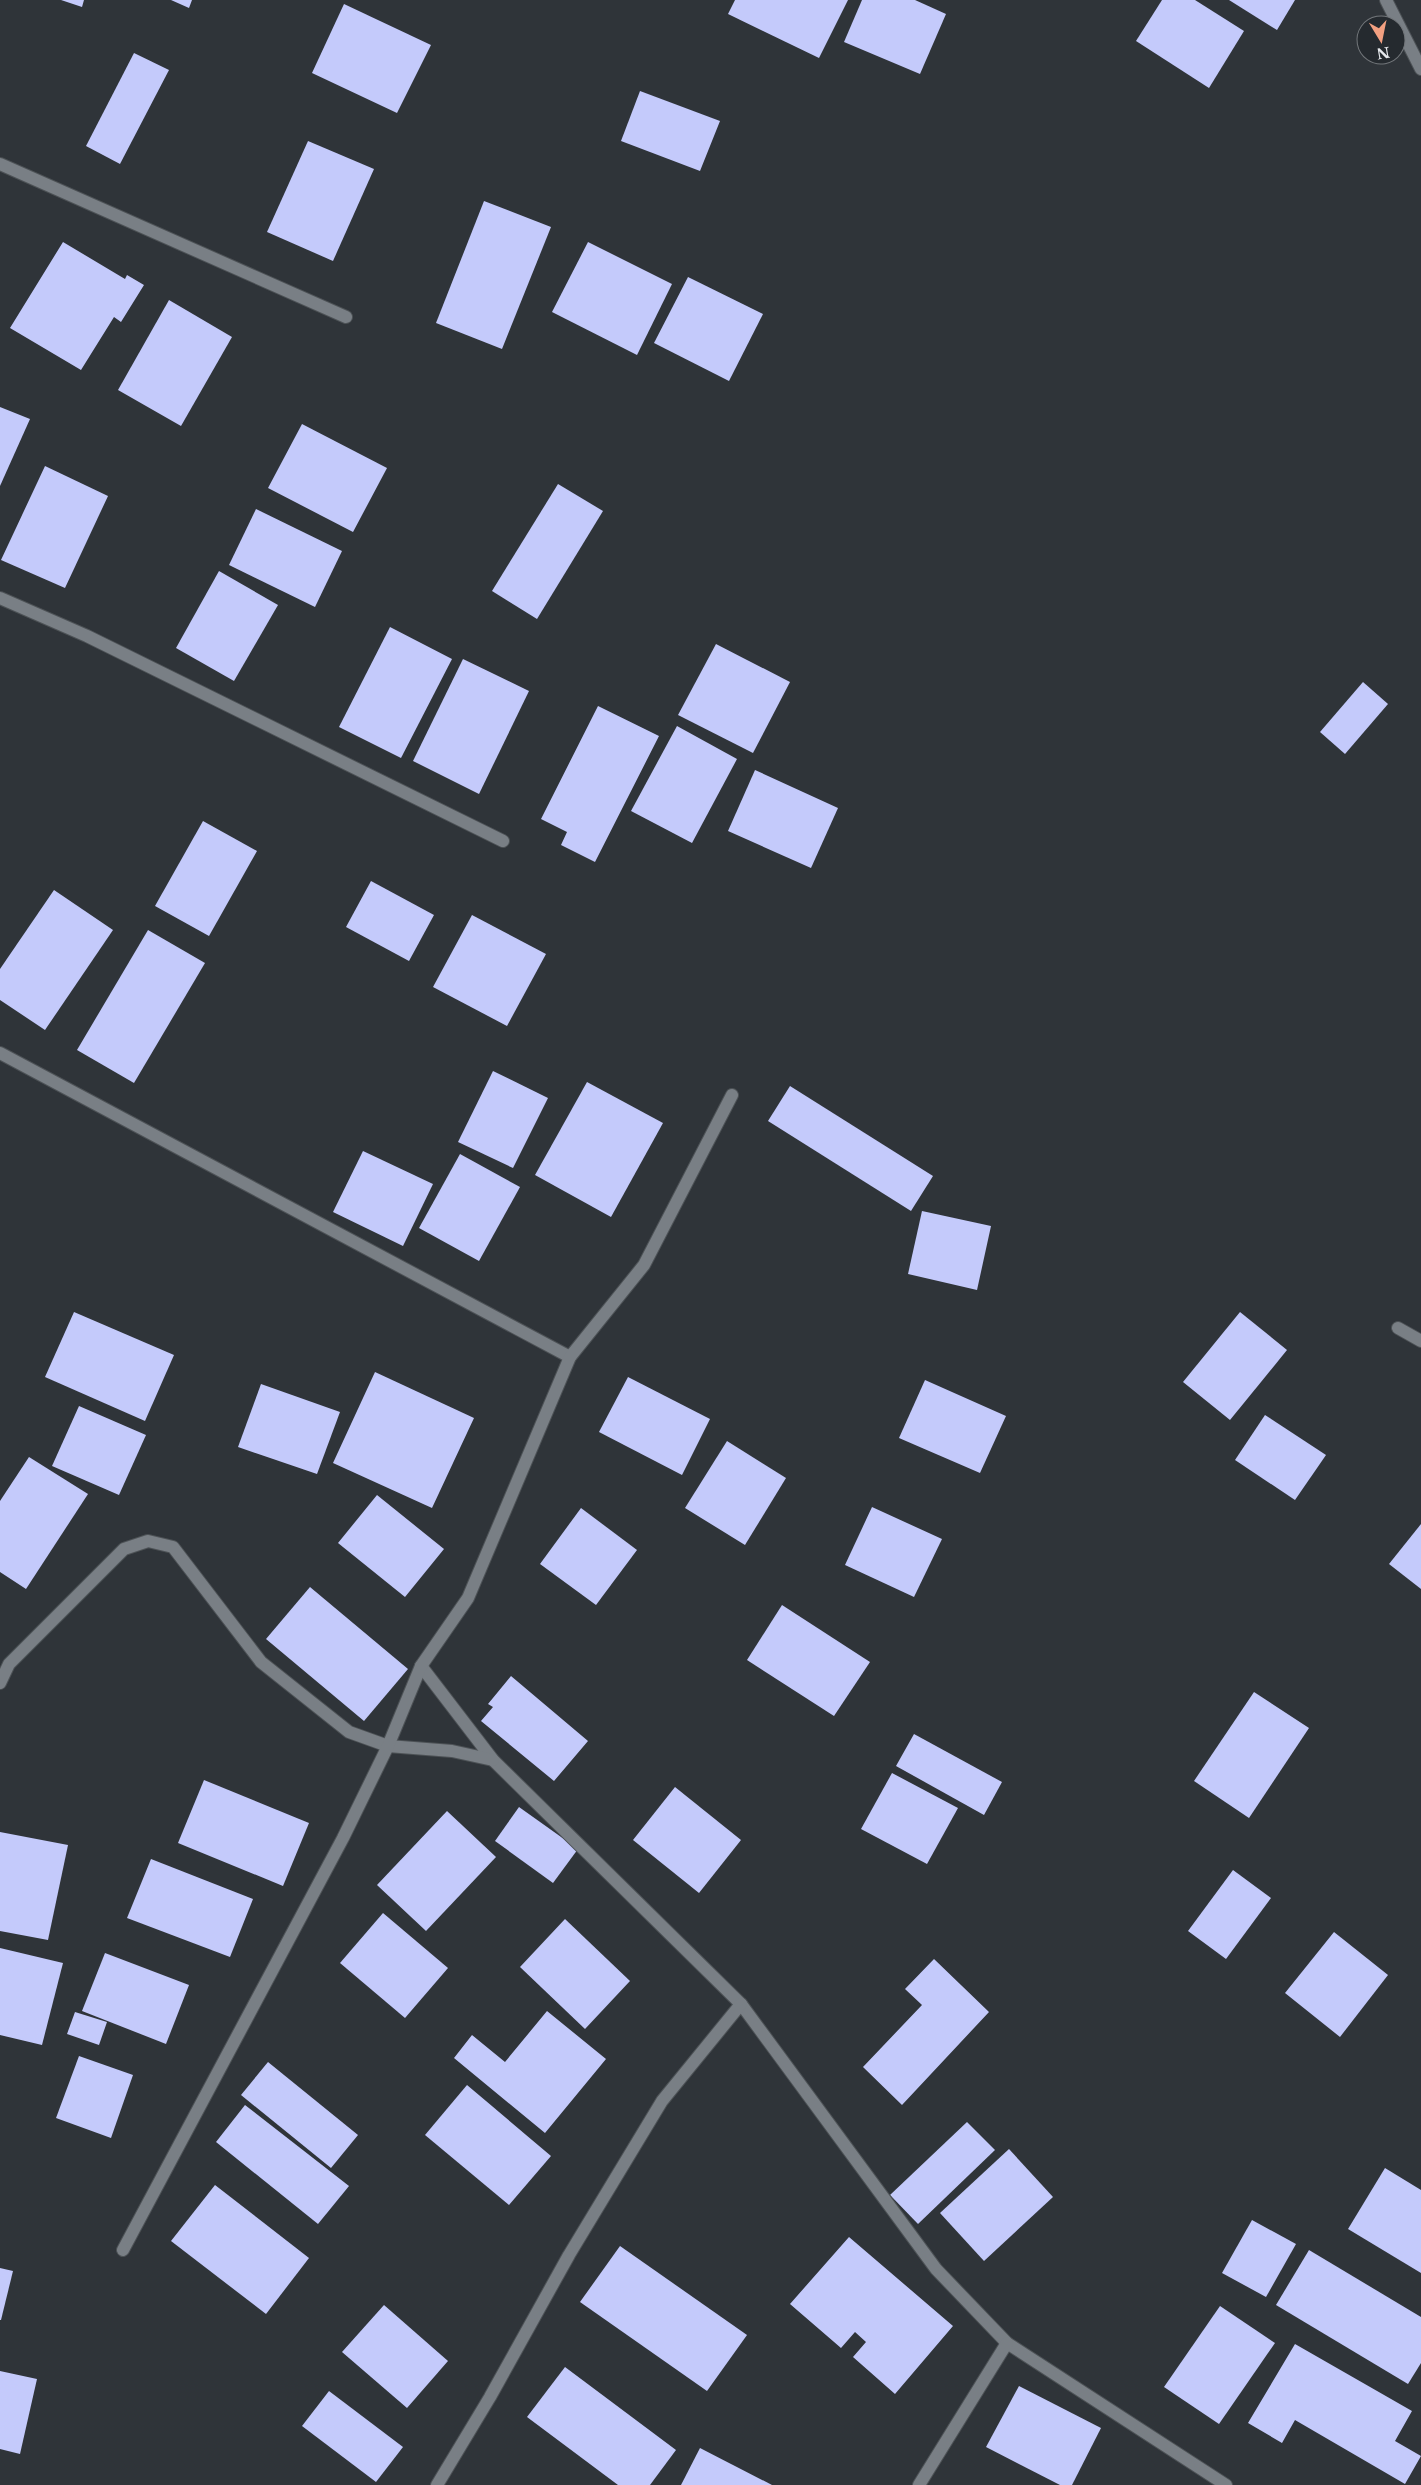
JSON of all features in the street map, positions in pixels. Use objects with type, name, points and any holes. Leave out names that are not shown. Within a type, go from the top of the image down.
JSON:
[{"type":"street","points":[[1386,0],[1421,70]]},
{"type":"street","points":[[0,164],[346,317]]},
{"type":"street","points":[[0,598],[96,640],[503,840]]},
{"type":"street","points":[[0,1053],[570,1357]]},
{"type":"street","points":[[123,2250],[343,1838],[388,1746],[421,1666],[468,1598],[570,1357],[644,1265],[732,1095]]},
{"type":"street","points":[[1398,1328],[1421,1341]]},
{"type":"street","points":[[0,1682],[4,1662],[124,1549],[148,1542],[156,1543],[173,1547],[261,1662],[349,1732],[388,1746],[452,1751],[493,1760]]},
{"type":"street","points":[[421,1666],[493,1760],[741,2004],[936,2269],[1007,2343],[1226,2485]]},
{"type":"street","points":[[437,2485],[490,2397],[569,2254],[662,2101],[741,2004]]},
{"type":"street","points":[[919,2485],[1007,2343]]},
{"type":"building","points":[[61,0],[84,0],[82,7]]},
{"type":"building","points":[[171,0],[192,0],[189,8]]},
{"type":"building","points":[[735,0],[848,0],[819,58],[728,14]]},
{"type":"building","points":[[862,0],[915,0],[946,14],[920,74],[844,42]]},
{"type":"building","points":[[1162,0],[1195,0],[1244,31],[1209,88],[1136,41]]},
{"type":"building","points":[[1229,0],[1295,0],[1277,30]]},
{"type":"building","points":[[344,4],[431,45],[397,113],[312,73]]},
{"type":"building","points":[[134,53],[169,70],[120,164],[86,146]]},
{"type":"building","points":[[640,91],[720,121],[700,171],[621,141]]},
{"type":"building","points":[[308,141],[374,169],[333,261],[267,232]]},
{"type":"building","points":[[484,201],[551,227],[502,349],[436,323]]},
{"type":"building","points":[[63,242],[125,279],[127,275],[144,285],[121,322],[114,317],[81,370],[10,328]]},
{"type":"building","points":[[588,242],[672,284],[637,355],[552,312]]},
{"type":"building","points":[[688,277],[763,314],[729,381],[654,343]]},
{"type":"building","points":[[169,300],[232,337],[181,426],[118,390]]},
{"type":"building","points":[[0,407],[30,419],[0,486]]},
{"type":"building","points":[[302,424],[387,468],[353,532],[268,488]]},
{"type":"building","points":[[45,466],[108,496],[65,588],[1,560]]},
{"type":"building","points":[[558,484],[603,511],[537,619],[492,591]]},
{"type":"building","points":[[256,509],[342,551],[315,607],[229,565]]},
{"type":"building","points":[[219,571],[278,605],[234,681],[176,648]]},
{"type":"building","points":[[390,627],[452,659],[401,758],[339,727]]},
{"type":"building","points":[[716,644],[790,682],[753,753],[678,715]]},
{"type":"building","points":[[463,659],[529,691],[479,794],[413,761]]},
{"type":"building","points":[[1363,682],[1388,704],[1345,754],[1320,732]]},
{"type":"building","points":[[598,706],[659,736],[595,862],[561,845],[567,832],[541,819]]},
{"type":"building","points":[[677,726],[737,759],[692,843],[631,811]]},
{"type":"building","points":[[755,770],[838,808],[811,868],[728,831]]},
{"type":"building","points":[[203,821],[257,851],[209,936],[155,906]]},
{"type":"building","points":[[371,881],[434,915],[409,961],[346,927]]},
{"type":"building","points":[[54,890],[113,930],[45,1030],[0,1000],[0,969]]},
{"type":"building","points":[[472,915],[546,954],[507,1026],[433,987]]},
{"type":"building","points":[[148,930],[205,963],[134,1083],[77,1050]]},
{"type":"building","points":[[493,1071],[548,1098],[513,1168],[458,1142]]},
{"type":"building","points":[[587,1082],[663,1123],[611,1217],[535,1175]]},
{"type":"building","points":[[790,1086],[933,1176],[911,1211],[768,1121]]},
{"type":"building","points":[[363,1151],[433,1184],[403,1246],[333,1212]]},
{"type":"building","points":[[460,1154],[520,1187],[479,1261],[419,1228]]},
{"type":"building","points":[[922,1211],[991,1226],[977,1290],[908,1274]]},
{"type":"building","points":[[74,1312],[174,1355],[145,1421],[45,1377]]},
{"type":"building","points":[[1240,1312],[1287,1350],[1230,1420],[1183,1382]]},
{"type":"building","points":[[375,1372],[474,1418],[432,1508],[333,1463]]},
{"type":"building","points":[[628,1377],[710,1419],[682,1475],[599,1432]]},
{"type":"building","points":[[925,1380],[1006,1416],[980,1473],[899,1438]]},
{"type":"building","points":[[261,1384],[340,1412],[317,1474],[238,1447]]},
{"type":"building","points":[[79,1406],[146,1435],[119,1495],[52,1466]]},
{"type":"building","points":[[1265,1415],[1326,1455],[1295,1500],[1235,1460]]},
{"type":"building","points":[[727,1441],[786,1478],[745,1545],[685,1508]]},
{"type":"building","points":[[29,1457],[88,1494],[26,1589],[0,1572],[0,1501]]},
{"type":"building","points":[[377,1495],[444,1549],[405,1597],[338,1543]]},
{"type":"building","points":[[872,1507],[942,1539],[914,1597],[845,1565]]},
{"type":"building","points":[[581,1508],[637,1550],[596,1605],[540,1564]]},
{"type":"building","points":[[1421,1524],[1421,1589],[1389,1564]]},
{"type":"building","points":[[310,1587],[408,1669],[364,1721],[266,1639]]},
{"type":"building","points":[[782,1605],[870,1662],[834,1716],[747,1660]]},
{"type":"building","points":[[511,1676],[588,1741],[554,1781],[481,1721],[493,1707],[488,1704]]},
{"type":"building","points":[[1254,1692],[1309,1728],[1249,1818],[1194,1781]]},
{"type":"building","points":[[914,1734],[1002,1782],[984,1815],[896,1766]]},
{"type":"building","points":[[892,1773],[958,1808],[927,1864],[861,1829]]},
{"type":"building","points":[[204,1780],[309,1823],[283,1886],[178,1843]]},
{"type":"building","points":[[675,1787],[741,1840],[699,1893],[633,1840]]},
{"type":"building","points":[[519,1807],[578,1849],[553,1883],[495,1841]]},
{"type":"building","points":[[447,1811],[496,1857],[426,1931],[377,1885]]},
{"type":"building","points":[[0,1832],[68,1845],[48,1940],[0,1931]]},
{"type":"building","points":[[151,1859],[253,1899],[230,1957],[127,1918]]},
{"type":"building","points":[[1233,1870],[1271,1898],[1226,1959],[1188,1931]]},
{"type":"building","points":[[383,1913],[448,1968],[405,2018],[340,1963]]},
{"type":"building","points":[[565,1919],[630,1981],[585,2029],[520,1967]]},
{"type":"building","points":[[1334,1932],[1388,1975],[1340,2037],[1285,1993]]},
{"type":"building","points":[[0,1948],[63,1963],[42,2045],[0,2035]]},
{"type":"building","points":[[105,1953],[189,1985],[166,2044],[82,2011]]},
{"type":"building","points":[[934,1959],[989,2012],[902,2105],[863,2067],[922,2005],[905,1989]]},
{"type":"building","points":[[547,2011],[606,2059],[545,2133],[454,2058],[472,2035],[505,2062]]},
{"type":"building","points":[[75,2012],[107,2022],[99,2045],[67,2034]]},
{"type":"building","points":[[79,2056],[133,2075],[111,2138],[56,2118]]},
{"type":"building","points":[[268,2062],[358,2135],[331,2168],[241,2095]]},
{"type":"building","points":[[467,2085],[551,2156],[509,2205],[425,2135]]},
{"type":"building","points":[[245,2105],[349,2186],[318,2224],[216,2142]]},
{"type":"building","points":[[967,2122],[995,2150],[918,2224],[890,2195]]},
{"type":"building","points":[[1009,2149],[1053,2197],[984,2261],[940,2213]]},
{"type":"building","points":[[1385,2168],[1421,2190],[1421,2273],[1348,2229]]},
{"type":"building","points":[[215,2185],[309,2258],[266,2314],[171,2241]]},
{"type":"building","points":[[1252,2220],[1296,2244],[1266,2297],[1222,2273]]},
{"type":"building","points":[[849,2237],[953,2326],[895,2394],[853,2357],[866,2342],[855,2332],[841,2348],[790,2304]]},
{"type":"building","points":[[620,2246],[747,2335],[707,2391],[580,2302]]},
{"type":"building","points":[[1309,2250],[1421,2317],[1421,2363],[1408,2384],[1276,2305]]},
{"type":"building","points":[[0,2268],[13,2271],[1,2320],[0,2320]]},
{"type":"building","points":[[384,2305],[448,2361],[407,2408],[342,2352]]},
{"type":"building","points":[[1220,2306],[1275,2343],[1219,2424],[1164,2387]]},
{"type":"building","points":[[1295,2344],[1412,2411],[1395,2441],[1421,2456],[1405,2484],[1295,2420],[1282,2443],[1248,2423]]},
{"type":"building","points":[[565,2367],[676,2450],[650,2485],[618,2485],[527,2417]]},
{"type":"building","points":[[0,2371],[37,2379],[20,2454],[0,2449]]},
{"type":"building","points":[[1019,2386],[1101,2428],[1072,2485],[1060,2485],[986,2447]]},
{"type":"building","points":[[329,2391],[403,2447],[376,2482],[302,2426]]},
{"type":"building","points":[[700,2448],[772,2485],[681,2485]]}]
